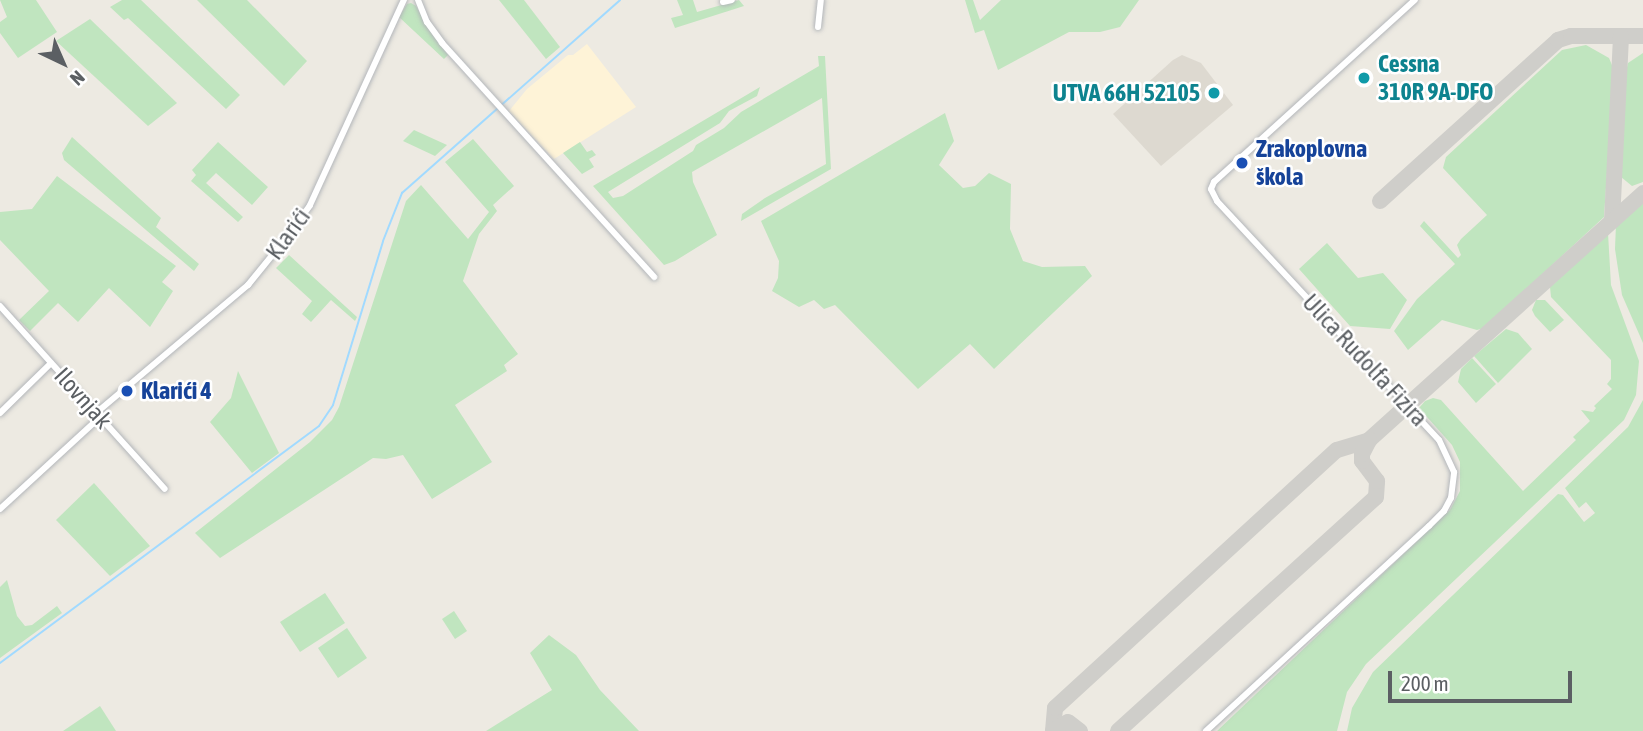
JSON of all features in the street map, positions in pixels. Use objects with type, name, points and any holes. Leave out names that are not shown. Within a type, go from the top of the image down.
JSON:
[{"type":"street","name":"Klarići","points":[[0,509],[98,415],[248,285],[287,237],[310,205],[404,0]]},
{"type":"street","points":[[418,0],[436,35],[654,277]]},
{"type":"street","points":[[723,2],[732,0]]},
{"type":"street","points":[[818,27],[821,0]]},
{"type":"street","name":"Ulica Rudolfa Fizira","points":[[1206,731],[1429,526],[1444,511],[1451,498],[1454,472],[1439,440],[1217,201],[1211,189],[1214,182],[1415,0]]},
{"type":"street","name":"Ilovnjak","points":[[0,306],[165,489]]},
{"type":"street","points":[[0,413],[51,363]]},
{"type":"shaded area","points":[[587,44],[636,107],[554,159],[509,111],[527,89],[568,55],[573,55]]},
{"type":"shaded area","points":[[1182,55],[1201,63],[1233,105],[1161,166],[1113,114]]},
{"type":"green space","points":[[0,0],[36,0],[57,32],[18,58],[0,33],[0,22],[7,17]]},
{"type":"green space","points":[[122,0],[141,0],[240,95],[226,109],[128,18],[124,20],[110,7]]},
{"type":"green space","points":[[197,0],[247,0],[307,61],[284,86]]},
{"type":"green space","points":[[499,0],[524,0],[560,47],[546,59]]},
{"type":"green space","points":[[677,0],[693,0],[697,12],[739,0],[744,6],[675,28],[671,18],[683,15]]},
{"type":"green space","points":[[965,0],[973,0],[980,20],[1001,0],[1139,0],[1120,27],[1100,32],[1069,32],[998,70],[984,30],[975,33]]},
{"type":"green space","points":[[407,4],[416,6],[448,55],[444,59],[399,17]]},
{"type":"green space","points":[[90,19],[177,103],[148,126],[56,41]]},
{"type":"green space","points":[[1586,45],[1609,58],[1614,70],[1604,217],[1484,328],[1477,330],[1442,320],[1408,350],[1394,331],[1417,299],[1455,264],[1420,226],[1424,221],[1458,258],[1461,255],[1457,245],[1461,239],[1487,215],[1443,168],[1446,157],[1562,50]]},
{"type":"green space","points":[[1643,53],[1643,182],[1632,186],[1621,177],[1625,76],[1628,63]]},
{"type":"green space","points":[[818,56],[825,56],[831,169],[741,221],[742,214],[765,198],[826,164],[822,98],[692,172],[693,182],[717,235],[675,261],[664,265],[593,186],[760,87],[757,96],[729,111],[720,123],[608,192],[613,198],[623,196],[693,151],[696,145],[724,128],[741,112],[819,66]]},
{"type":"green space","points":[[945,113],[954,141],[939,165],[963,188],[975,186],[989,173],[1011,184],[1010,229],[1023,261],[1042,267],[1085,266],[1092,276],[994,369],[970,344],[918,389],[835,305],[824,309],[814,300],[799,307],[772,291],[778,278],[779,261],[761,221]]},
{"type":"green space","points":[[414,130],[447,145],[435,156],[403,141]]},
{"type":"green space","points":[[72,137],[161,218],[156,227],[199,264],[194,271],[64,160],[62,153]]},
{"type":"green space","points":[[473,139],[514,186],[493,205],[497,211],[479,234],[463,281],[518,354],[504,365],[507,371],[455,405],[492,462],[432,499],[403,455],[386,459],[373,458],[220,558],[195,533],[310,442],[332,420],[339,407],[406,201],[421,185],[468,239],[489,212],[445,162]]},
{"type":"green space","points":[[218,142],[268,187],[252,205],[216,173],[206,183],[243,217],[238,222],[191,181],[196,175],[192,170]]},
{"type":"green space","points":[[580,142],[587,152],[592,150],[596,155],[589,159],[594,167],[582,174],[563,153]]},
{"type":"green space","points":[[57,176],[176,266],[162,282],[173,291],[150,327],[109,288],[78,322],[58,303],[30,331],[19,320],[49,291],[0,240],[0,212],[32,209]]},
{"type":"green space","points":[[1643,199],[1643,343],[1622,295],[1615,249],[1616,224]]},
{"type":"green space","points":[[1608,233],[1611,285],[1639,361],[1636,395],[1624,420],[1366,664],[1347,692],[1337,731],[1217,731],[1450,510],[1460,491],[1460,462],[1452,445],[1419,408],[1425,401],[1433,398],[1441,400],[1523,491],[1576,440],[1573,437],[1590,421],[1581,410],[1593,412],[1596,408],[1594,406],[1612,389],[1607,384],[1611,379],[1611,360],[1551,297],[1550,287]]},
{"type":"green space","points":[[1327,243],[1358,278],[1383,273],[1407,300],[1390,329],[1350,326],[1299,269]]},
{"type":"green space","points":[[289,255],[357,317],[355,321],[331,300],[311,322],[302,314],[312,301],[276,268]]},
{"type":"green space","points":[[1536,300],[1545,300],[1564,320],[1550,332],[1532,310]]},
{"type":"green space","points":[[1506,329],[1518,333],[1532,349],[1498,383],[1474,356]]},
{"type":"green space","points":[[1472,358],[1496,384],[1476,403],[1458,382],[1461,369]]},
{"type":"green space","points":[[238,371],[279,453],[252,473],[210,422],[231,398]]},
{"type":"green space","points":[[1643,400],[1643,731],[1347,731],[1352,708],[1373,672],[1558,494],[1563,495],[1584,522],[1595,513],[1586,502],[1579,508],[1565,488],[1628,427]]},
{"type":"green space","points":[[94,483],[150,546],[110,576],[56,520]]},
{"type":"green space","points":[[7,580],[17,616],[25,626],[32,625],[57,606],[62,613],[0,658],[0,587]]},
{"type":"green space","points":[[325,593],[345,623],[300,652],[280,622]]},
{"type":"green space","points":[[454,611],[467,631],[455,639],[442,619]]},
{"type":"green space","points":[[347,628],[367,658],[338,678],[318,648]]},
{"type":"green space","points":[[549,635],[576,655],[600,690],[639,731],[486,731],[552,690],[530,653]]},
{"type":"green space","points":[[100,706],[116,731],[63,731]]},
{"type":"waterway","points":[[0,663],[319,426],[333,405],[383,241],[402,193],[620,0]]},
{"type":"taxiway","points":[[1380,201],[1558,40],[1571,36],[1643,36]]},
{"type":"taxiway","points":[[1612,221],[1621,36]]},
{"type":"taxiway","points":[[1053,731],[1055,708],[1337,450],[1369,440],[1643,193]]},
{"type":"taxiway","points":[[1118,731],[1376,497],[1377,481],[1362,461],[1362,454],[1369,440]]},
{"type":"taxiway","points":[[1053,731],[1068,722],[1080,731]]},
{"type":"place","name":"Cessna 310R 9A-DFO","points":[[1364,78]]},
{"type":"place","name":"UTVA 66H 52105","points":[[1214,93]]},
{"type":"place","name":"Zrakoplovna škola","points":[[1242,163]]},
{"type":"place","name":"Klarići 4","points":[[127,391]]}]
